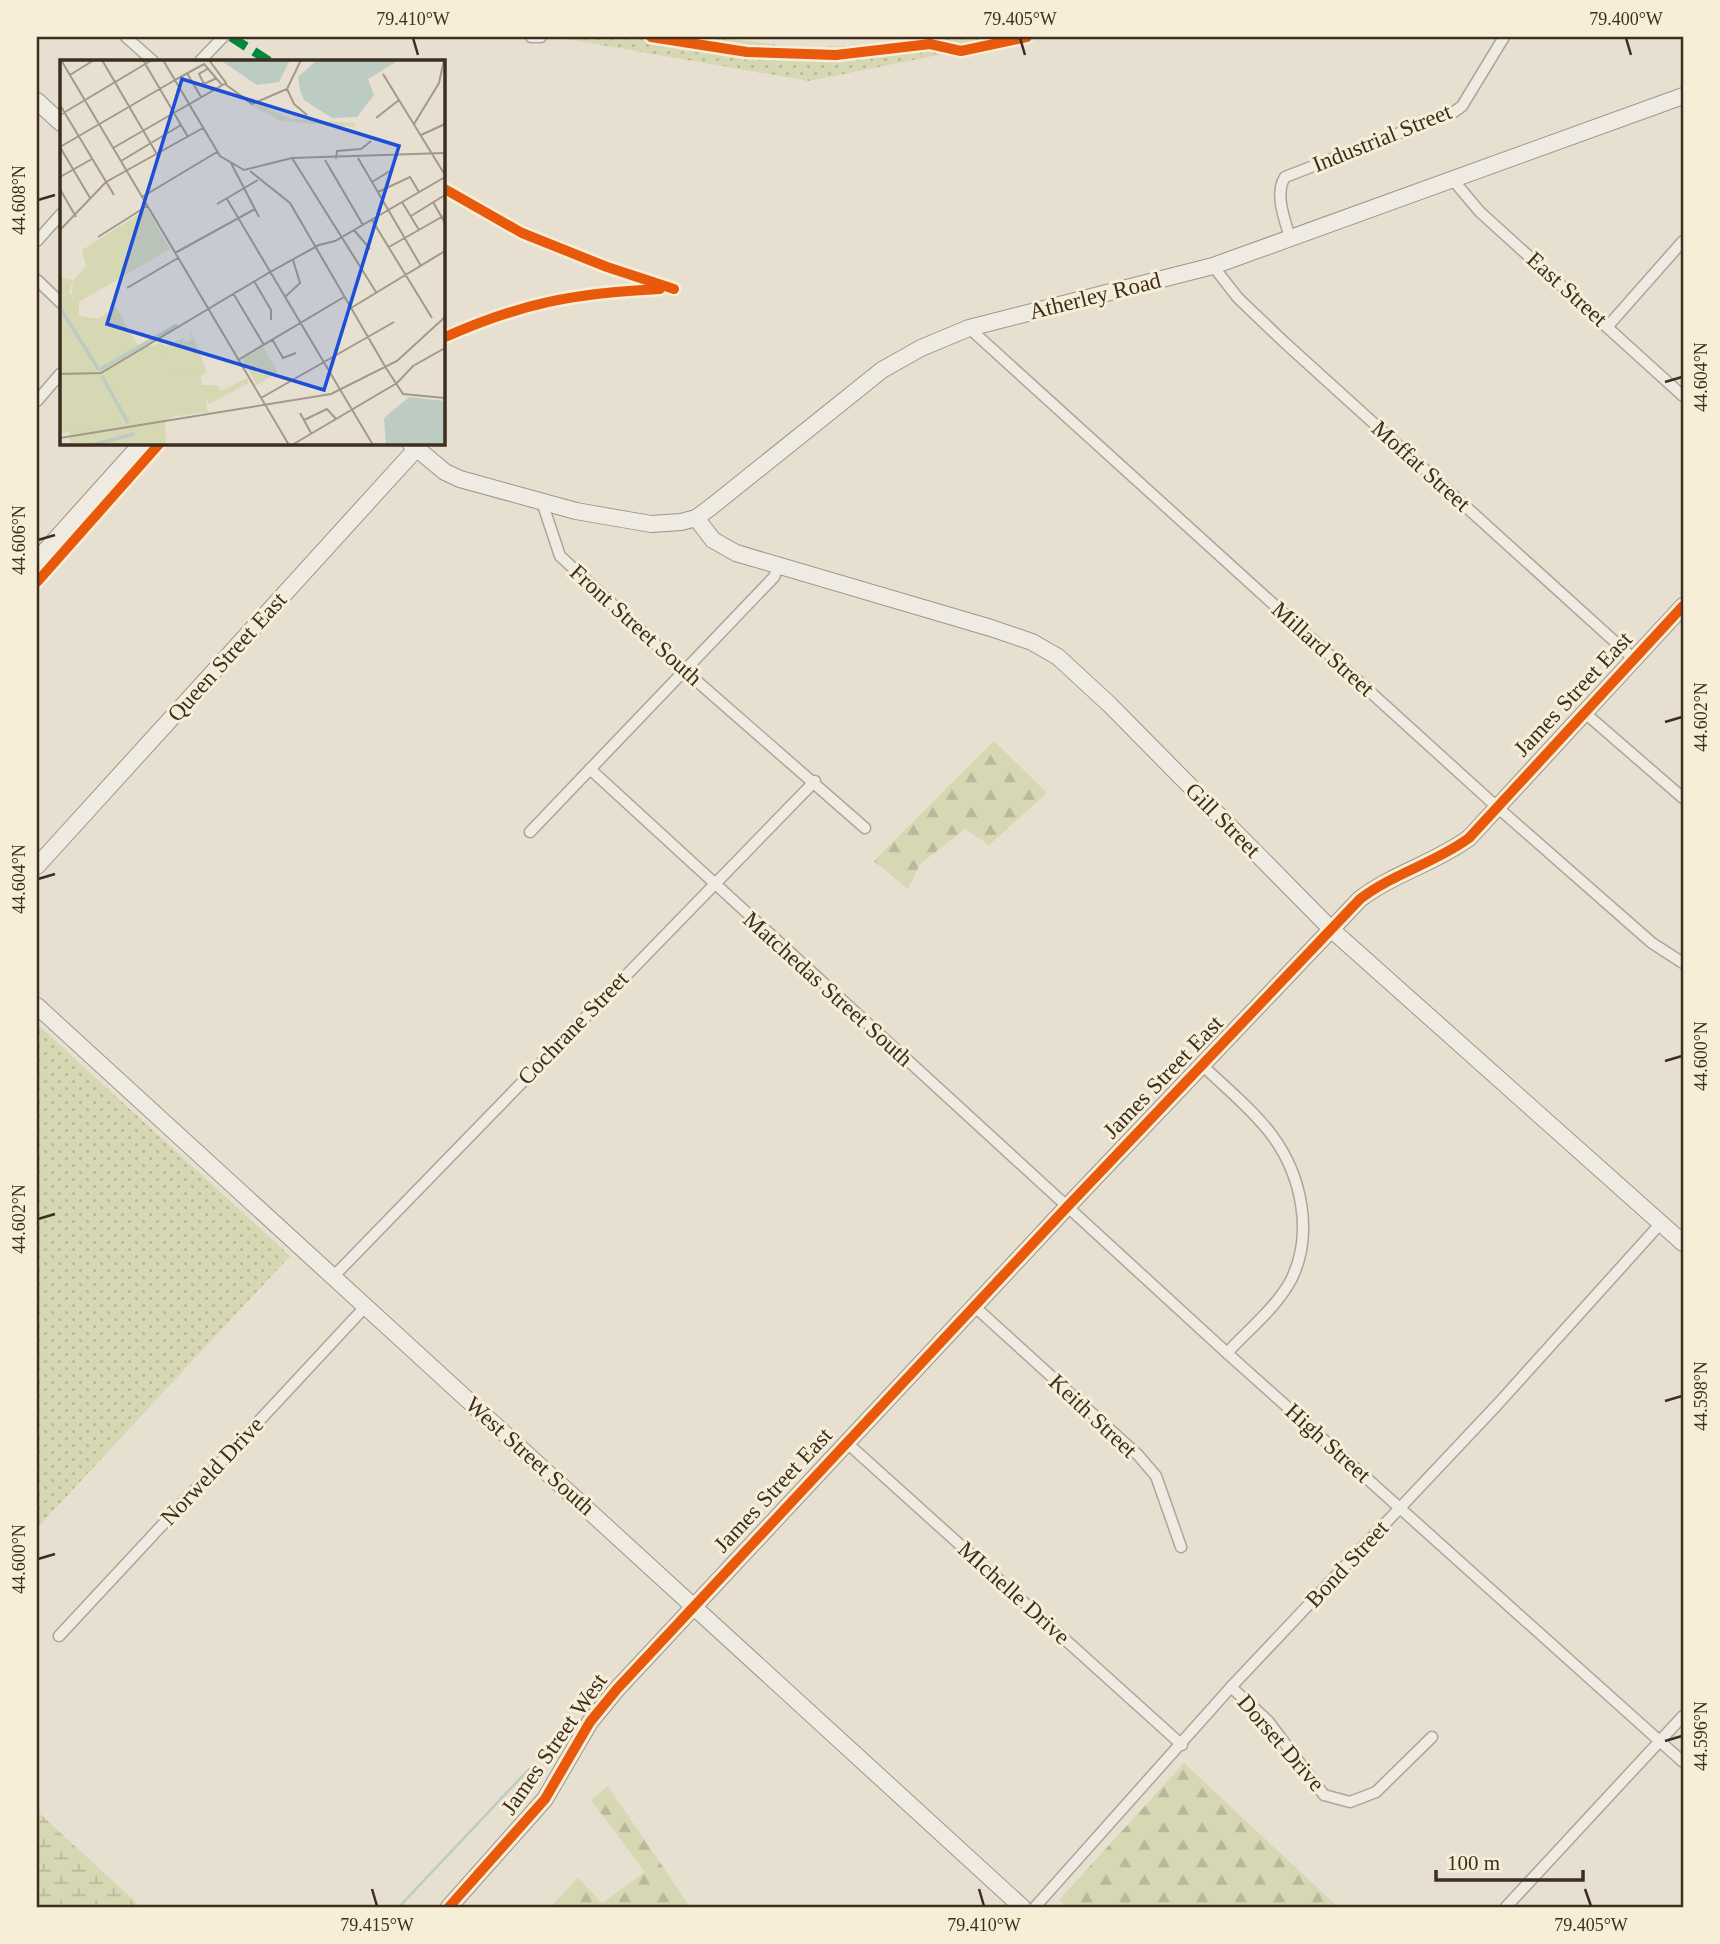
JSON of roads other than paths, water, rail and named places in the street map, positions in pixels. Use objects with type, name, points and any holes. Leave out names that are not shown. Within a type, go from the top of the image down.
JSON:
[{"type":"street","points":[[126,37],[152,60]]},
{"type":"street","points":[[201,60],[223,37]]},
{"type":"street","points":[[531,37],[541,37]]},
{"type":"street","name":"Industrial Street","points":[[1290,238],[1281,201],[1280,184],[1285,177],[1454,112],[1462,106],[1504,37]]},
{"type":"street","name":"Atherley Road","points":[[696,518],[882,370],[921,348],[969,328],[1213,266],[1683,96]]},
{"type":"street","points":[[37,101],[60,122]]},
{"type":"street","name":"East Street","points":[[1453,180],[1480,212],[1683,396]]},
{"type":"street","points":[[37,241],[60,215]]},
{"type":"street","points":[[1608,326],[1683,242]]},
{"type":"street","name":"Moffat Street","points":[[1213,266],[1238,298],[1284,342],[1634,659]]},
{"type":"street","points":[[37,281],[60,302]]},
{"type":"street","name":"Millard Street","points":[[969,328],[1497,807],[1651,943],[1683,963]]},
{"type":"street","points":[[37,401],[60,374]]},
{"type":"street","points":[[1673,387],[1683,376]]},
{"type":"street","points":[[37,560],[141,444]]},
{"type":"street","points":[[414,446],[451,475],[542,502],[636,523],[681,523],[696,518]]},
{"type":"street","name":"Queen Street East","points":[[37,866],[414,446]]},
{"type":"street","name":"Front Street South","points":[[542,502],[560,556],[685,671],[815,781],[865,828]]},
{"type":"street","name":"Gill Street","points":[[696,518],[717,543],[779,565],[991,628],[1032,642],[1058,657],[1332,930],[1683,1243]]},
{"type":"street","points":[[530,832],[774,577],[779,565]]},
{"type":"street","name":"James Street East","points":[[694,1606],[1067,1207],[1360,900],[1382,883],[1454,850],[1469,838],[1683,606]]},
{"type":"street","points":[[1585,713],[1683,799]]},
{"type":"street","name":"Matchedas Street South","points":[[590,769],[712,884],[1067,1207]]},
{"type":"street","name":"Cochrane Street","points":[[333,1277],[815,781]]},
{"type":"street","name":"West Street South","points":[[37,1006],[1022,1907]]},
{"type":"street","points":[[1203,1066],[1259,1120],[1281,1149],[1295,1181],[1303,1215],[1302,1249],[1290,1281],[1272,1306],[1227,1353]]},
{"type":"street","name":"High Street","points":[[1067,1207],[1683,1762]]},
{"type":"street","name":"Bond Street","points":[[1035,1907],[1231,1687],[1661,1223]]},
{"type":"street","name":"Keith Street","points":[[974,1306],[1138,1455],[1156,1476],[1181,1547]]},
{"type":"street","name":"Norweld Drive","points":[[59,1636],[365,1307]]},
{"type":"street","name":"MIchelle Drive","points":[[846,1442],[1182,1745]]},
{"type":"street","name":"James Street West","points":[[449,1907],[545,1799],[603,1706],[694,1606]]},
{"type":"street","name":"Dorset Drive","points":[[1231,1687],[1268,1721],[1324,1795],[1350,1802],[1376,1792],[1432,1737]]},
{"type":"street","points":[[1506,1907],[1683,1716]]},
{"type":"waterway","points":[[399,1907],[529,1769]]}]
